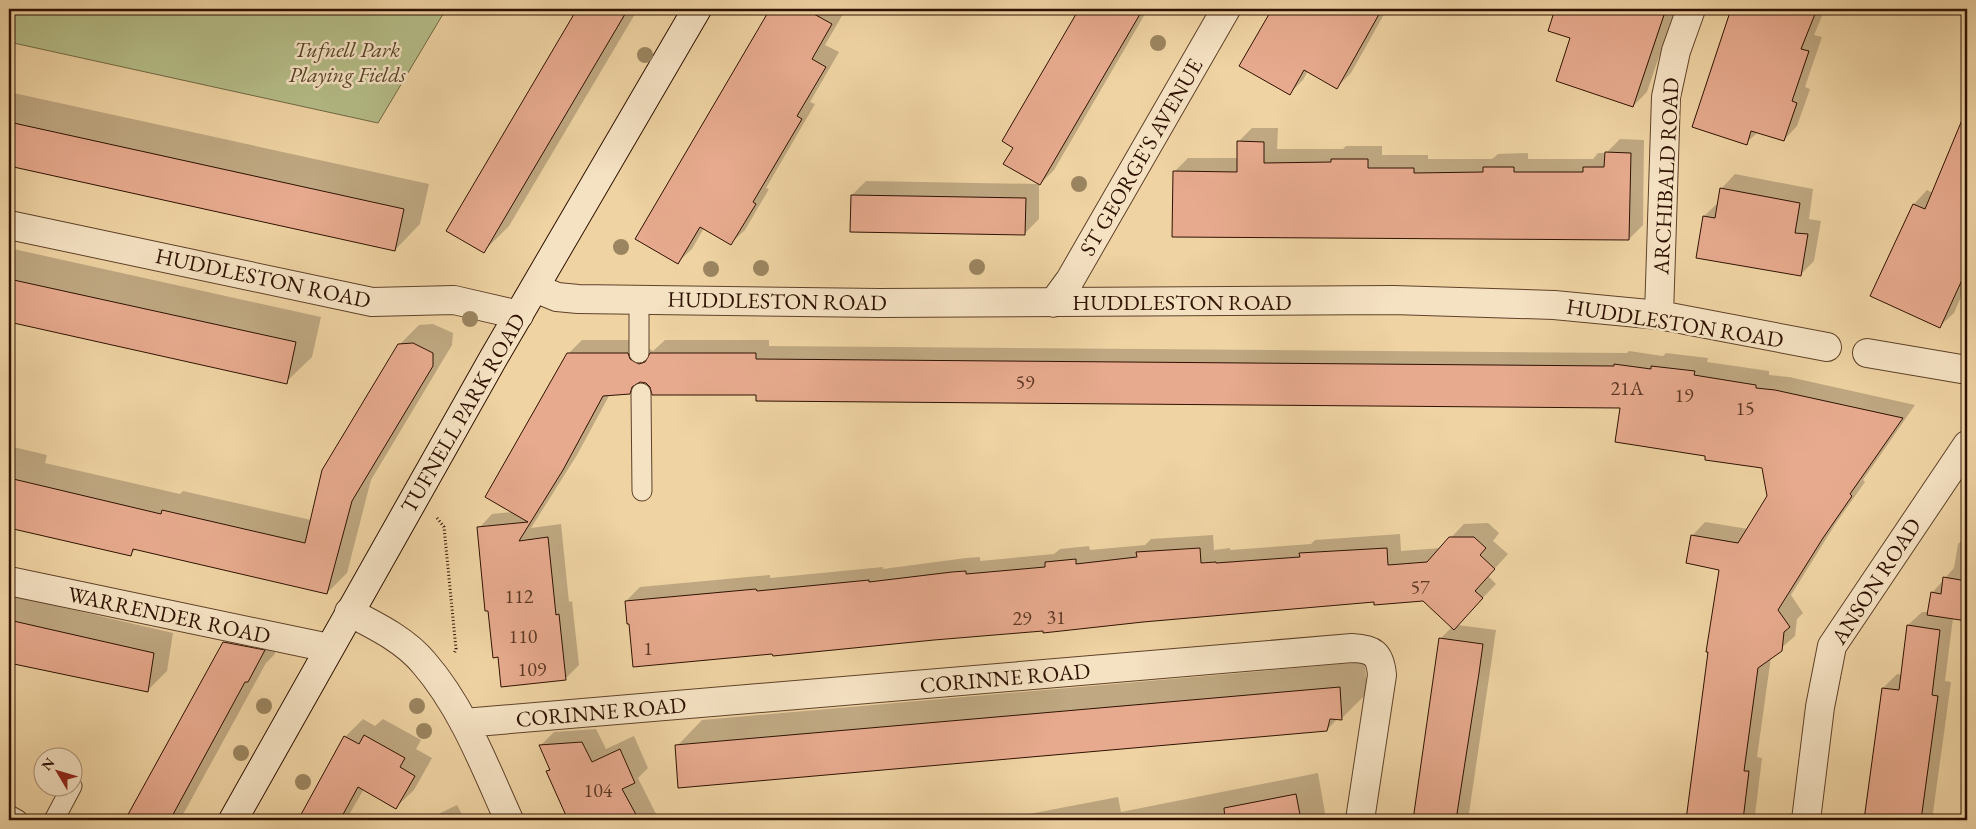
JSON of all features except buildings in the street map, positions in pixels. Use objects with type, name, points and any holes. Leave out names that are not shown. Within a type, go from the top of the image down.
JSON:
[{"type":"street","name":"TUFNELL PARK ROAD","points":[[233,820],[418,491],[697,9]]},
{"type":"street","name":"ST GEORGE'S AVENUE","points":[[1053,303],[1070,280],[1226,9]]},
{"type":"street","name":"ARCHIBALD ROAD","points":[[1658,315],[1666,97],[1676,51],[1691,9]]},
{"type":"street","name":"HUDDLESTON ROAD","points":[[9,225],[372,302],[454,300],[519,315]]},
{"type":"street","name":"HUDDLESTON ROAD","points":[[535,288],[557,297],[879,303],[1393,300],[1554,304],[1658,315],[1827,347]]},
{"type":"street","points":[[1867,353],[1967,370]]},
{"type":"street","name":"ANSON ROAD","points":[[1806,820],[1820,707],[1832,646],[1967,445]]},
{"type":"street","name":"WARRENDER ROAD","points":[[9,581],[329,648]]},
{"type":"street","points":[[349,612],[388,633],[424,662],[464,723],[509,820]]},
{"type":"street","name":"CORINNE ROAD","points":[[464,723],[1352,648],[1368,649],[1378,658],[1382,675],[1360,820]]},
{"type":"lane","points":[[639,299],[639,353]]},
{"type":"lane","points":[[641,393],[642,491]]},
{"type":"lane","points":[[54,820],[67,796]]},
{"type":"lane","points":[[9,815],[18,820]]},
{"type":"path","points":[[418,491],[444,528],[456,649],[442,687]]},
{"type":"green space","name":"Tufnell Park Playing Fields","points":[[9,9],[446,9],[378,123],[9,42]]}]
